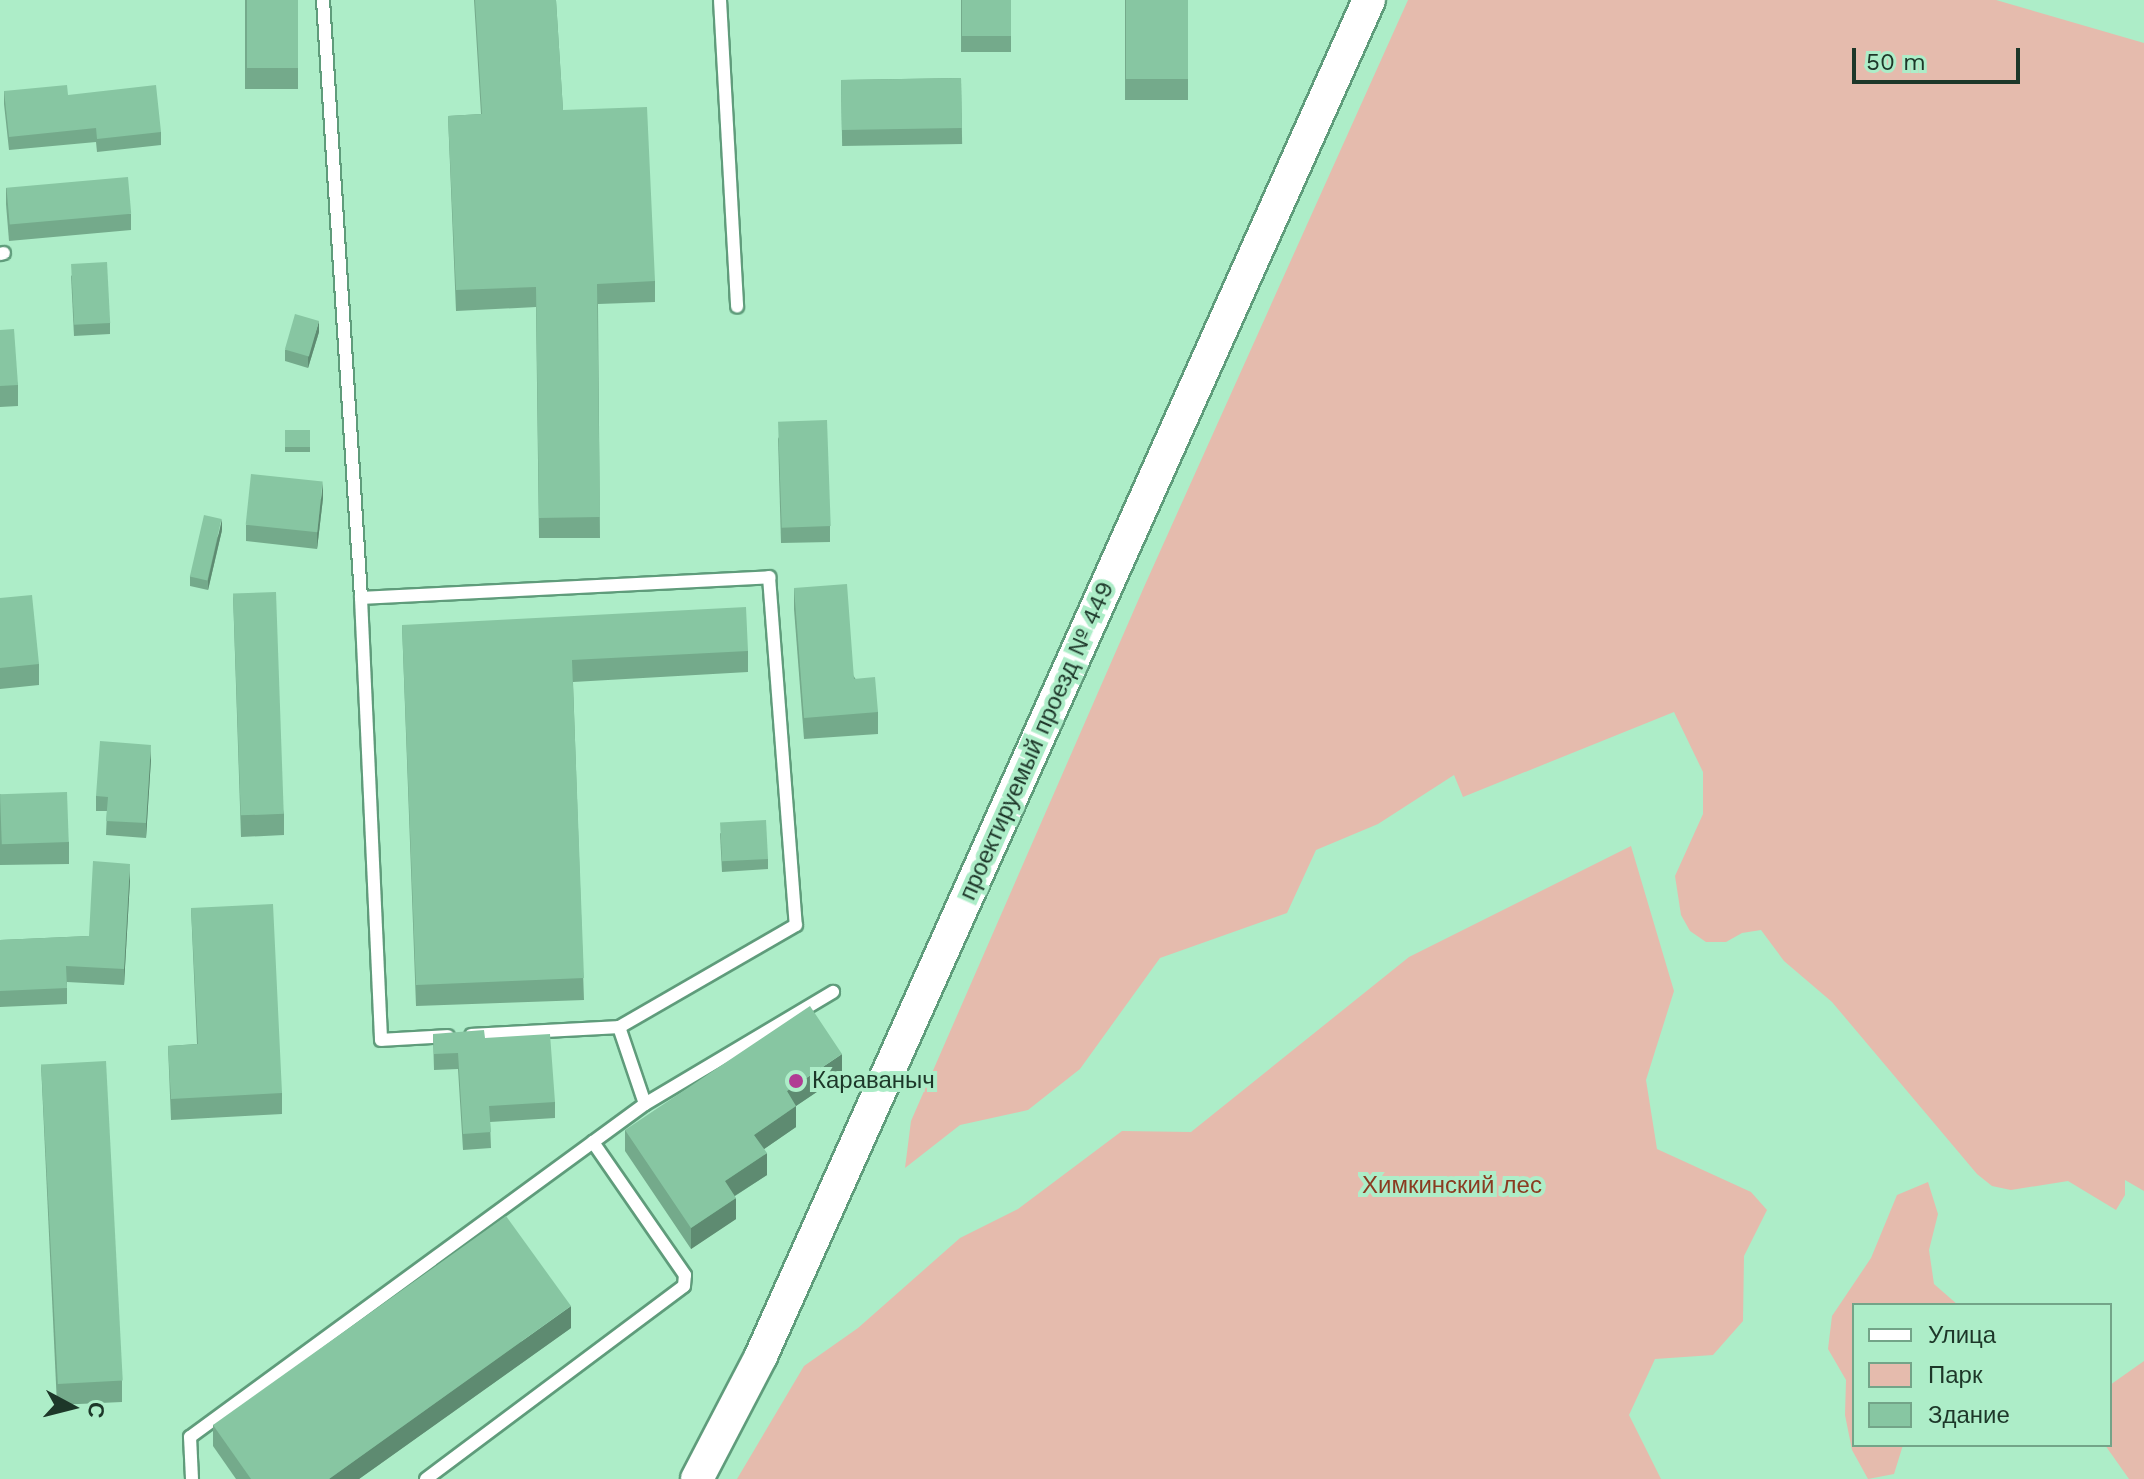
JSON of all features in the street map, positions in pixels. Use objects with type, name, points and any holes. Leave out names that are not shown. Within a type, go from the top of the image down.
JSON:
[{"type":"street","name":"проектируемый проезд № 449","points":[[697,1479],[774,1327],[1369,0]]},
{"type":"lane","points":[[323,0],[361,598],[381,1040],[619,1027],[796,925],[769,577],[361,598]]},
{"type":"lane","points":[[720,0],[737,307]]},
{"type":"lane","points":[[192,1479],[190,1437],[645,1104],[833,992]]},
{"type":"lane","points":[[619,1027],[645,1104]]},
{"type":"lane","points":[[426,1479],[684,1286],[685,1275],[593,1142]]},
{"type":"green space","points":[[1408,0],[1996,0],[2144,43],[2144,1191],[2125,1180],[2125,1195],[2116,1210],[2068,1181],[2011,1190],[1992,1186],[1977,1174],[1832,1002],[1784,961],[1761,930],[1742,933],[1726,942],[1706,942],[1690,931],[1681,915],[1675,876],[1703,814],[1703,772],[1674,712],[1463,797],[1454,775],[1378,824],[1316,850],[1287,913],[1160,958],[1080,1069],[1028,1110],[960,1125],[905,1168],[911,1121],[1144,587]]},
{"type":"green space","name":"Химкинский лес","points":[[1631,846],[1674,991],[1646,1080],[1657,1149],[1751,1192],[1767,1210],[1744,1256],[1743,1321],[1713,1355],[1655,1359],[1629,1415],[1661,1479],[737,1479],[804,1366],[858,1328],[960,1238],[1018,1209],[1122,1131],[1191,1132],[1409,957]]},
{"type":"green space","points":[[1928,1182],[1938,1214],[1929,1250],[1934,1284],[1956,1303],[1852,1303],[1852,1447],[1902,1447],[1894,1474],[1868,1479],[1852,1450],[1845,1415],[1846,1380],[1828,1349],[1832,1316],[1871,1258],[1897,1195]]},
{"type":"green space","points":[[2144,1361],[2144,1479],[2129,1479],[2106,1447],[2112,1447],[2112,1384]]},
{"type":"building","points":[[247,0],[298,0],[298,68],[247,68]]},
{"type":"building","points":[[475,0],[556,0],[563,110],[647,107],[655,281],[597,284],[600,517],[539,518],[536,287],[456,290],[448,116],[482,114]]},
{"type":"building","points":[[962,0],[1011,0],[1011,36],[962,36]]},
{"type":"building","points":[[1126,0],[1188,0],[1188,79],[1126,79]]},
{"type":"building","points":[[961,78],[962,128],[842,130],[841,80]]},
{"type":"building","points":[[67,85],[68,95],[156,85],[161,132],[97,139],[96,128],[9,137],[4,91]]},
{"type":"building","points":[[128,177],[131,214],[10,224],[6,188]]},
{"type":"building","points":[[107,262],[110,323],[74,325],[71,264]]},
{"type":"building","points":[[295,314],[319,321],[309,356],[285,350]]},
{"type":"building","points":[[14,329],[18,385],[0,386],[0,330]]},
{"type":"building","points":[[827,420],[831,526],[782,528],[778,422]]},
{"type":"building","points":[[285,430],[310,430],[310,447],[285,447]]},
{"type":"building","points":[[251,474],[323,482],[317,532],[246,525]]},
{"type":"building","points":[[204,515],[222,519],[207,580],[190,576]]},
{"type":"building","points":[[847,584],[854,679],[875,677],[878,712],[804,718],[794,588]]},
{"type":"building","points":[[276,592],[284,814],[241,815],[233,594]]},
{"type":"building","points":[[32,595],[39,664],[0,668],[0,598]]},
{"type":"building","points":[[746,607],[748,651],[572,660],[584,978],[416,985],[402,625]]},
{"type":"building","points":[[100,741],[151,745],[146,823],[106,821],[108,797],[96,796]]},
{"type":"building","points":[[67,792],[69,842],[2,844],[0,794]]},
{"type":"building","points":[[766,820],[768,859],[722,861],[720,822]]},
{"type":"building","points":[[93,861],[130,864],[124,969],[66,966],[67,988],[0,991],[0,940],[89,936]]},
{"type":"building","points":[[273,904],[282,1093],[171,1099],[168,1046],[198,1044],[191,908]]},
{"type":"building","points":[[810,1006],[842,1054],[787,1091],[796,1106],[754,1135],[767,1153],[725,1181],[736,1198],[691,1228],[625,1130]]},
{"type":"building","points":[[484,1030],[485,1038],[550,1034],[555,1102],[489,1106],[491,1132],[463,1134],[458,1053],[434,1054],[433,1034]]},
{"type":"building","points":[[106,1061],[123,1381],[58,1384],[41,1064]]},
{"type":"building","points":[[506,1216],[571,1306],[329,1479],[251,1479],[213,1425]]},
{"type":"place","name":"Караваныч","points":[[796,1081]]}]
